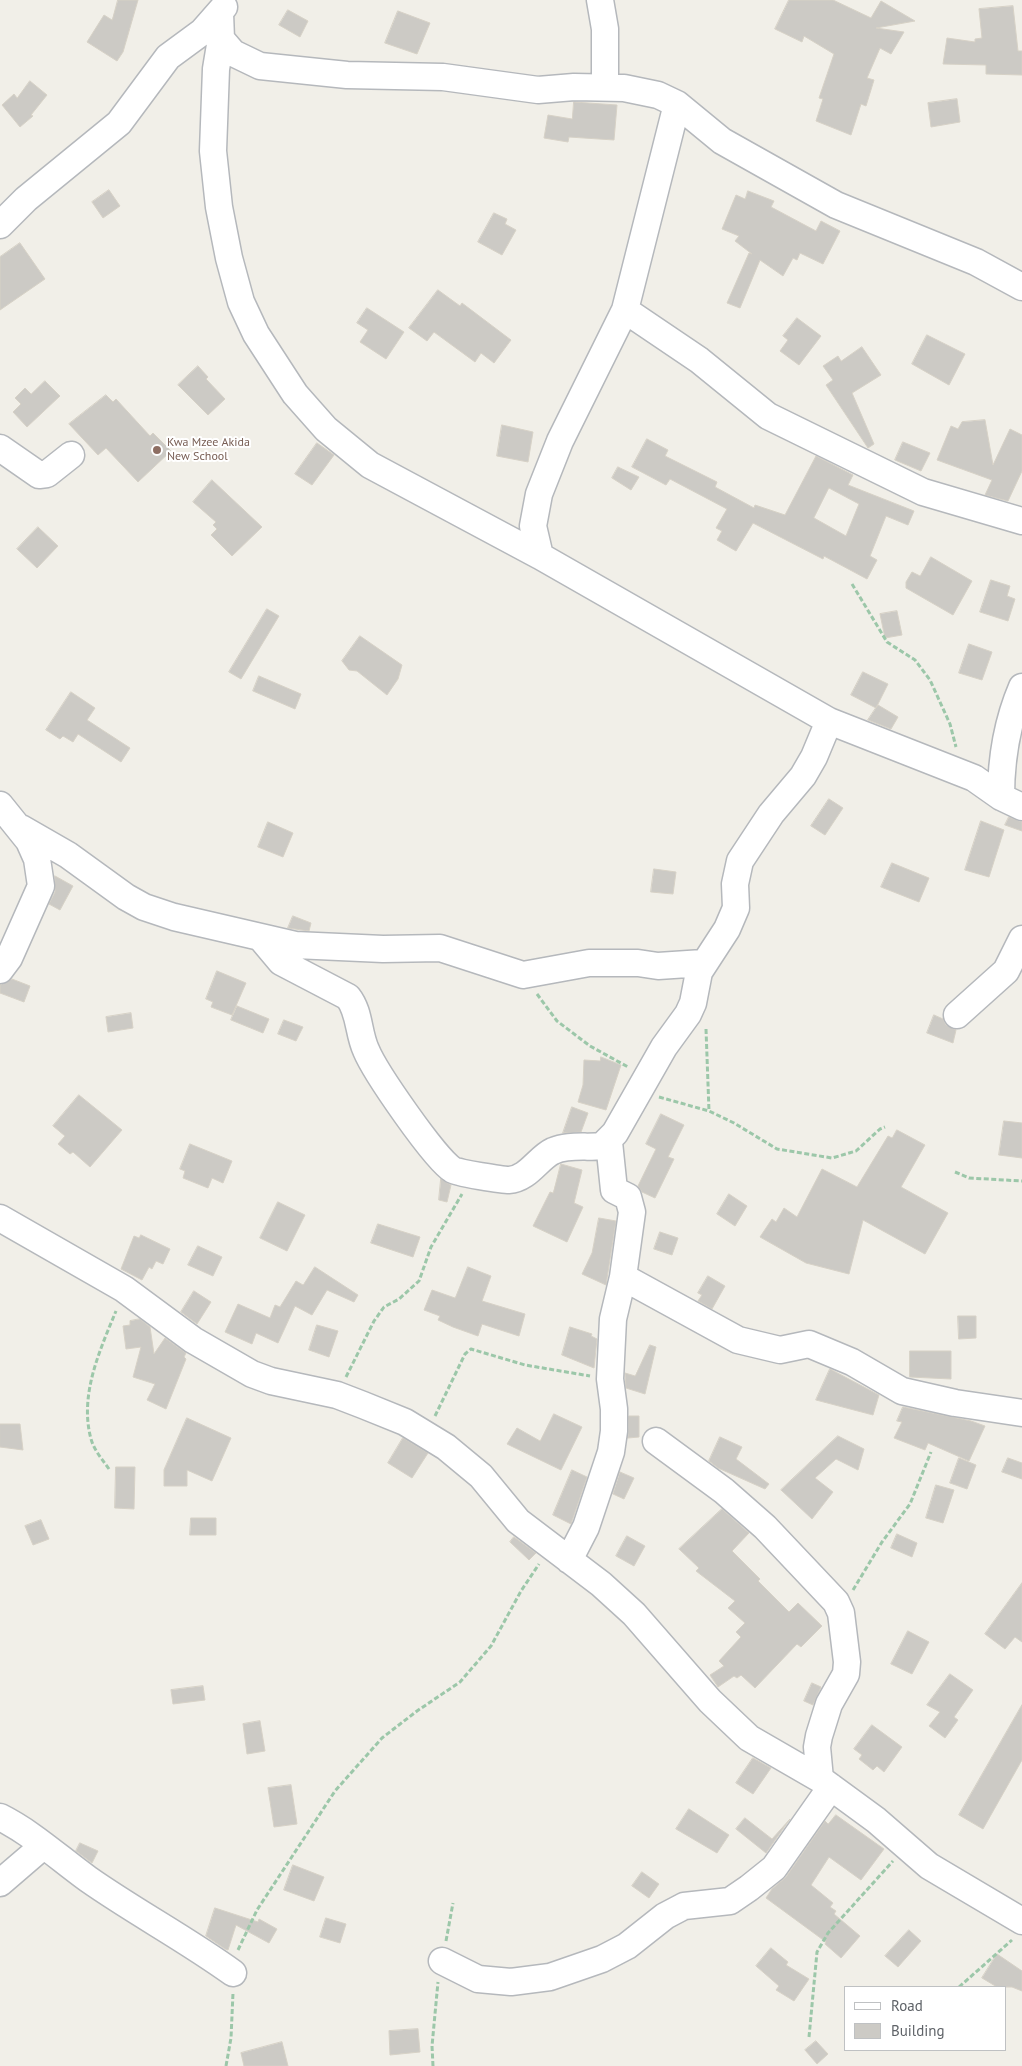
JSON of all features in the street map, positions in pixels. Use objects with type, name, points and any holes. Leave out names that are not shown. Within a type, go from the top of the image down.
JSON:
[{"type":"street","points":[[600,0],[606,37],[605,87]]},
{"type":"street","points":[[225,6],[216,69],[213,151],[219,207],[229,258],[241,302],[256,334],[295,394],[326,429],[370,466],[540,556],[829,722],[974,778],[1012,802]]},
{"type":"street","points":[[0,225],[26,199],[119,123],[168,57],[202,32],[225,6]]},
{"type":"street","points":[[221,38],[233,53],[260,66],[347,75],[443,77],[538,90],[605,87],[658,95],[678,104],[722,141],[836,205],[976,262],[1022,287]]},
{"type":"street","points":[[540,556],[533,526],[539,494],[560,441],[625,310],[678,104]]},
{"type":"street","points":[[625,310],[698,360],[768,416],[923,492],[1022,521]]},
{"type":"street","points":[[0,448],[39,475],[51,471],[71,455]]},
{"type":"street","points":[[1012,802],[1001,770],[1011,713],[1022,687]]},
{"type":"street","points":[[260,937],[281,962],[348,996],[354,1004],[366,1052],[405,1111],[444,1163],[454,1171],[510,1180],[527,1172],[555,1150],[567,1147],[602,1146],[609,1142],[664,1047],[688,1014],[703,963],[727,929],[736,908],[735,884],[740,861],[771,814],[803,776],[814,757],[829,722]]},
{"type":"street","points":[[0,805],[30,841],[36,859],[41,886],[9,958],[0,970]]},
{"type":"street","points":[[21,828],[68,855],[126,897],[144,907],[174,917],[296,945],[322,948],[440,948],[523,975],[589,963],[638,963],[658,966],[703,963]]},
{"type":"street","points":[[957,1016],[1006,971],[1022,939]]},
{"type":"street","points":[[560,1554],[586,1527],[611,1452],[614,1431],[614,1409],[610,1379],[613,1319],[623,1276],[632,1212],[628,1197],[614,1190],[609,1142]]},
{"type":"street","points":[[0,1218],[124,1289],[193,1340],[252,1374],[271,1381],[337,1395],[405,1422],[446,1447],[480,1476],[518,1521],[601,1584],[634,1614],[710,1700],[749,1738],[825,1783],[876,1820],[929,1866],[1018,1929]]},
{"type":"street","points":[[623,1276],[738,1340],[780,1350],[809,1344],[860,1366],[902,1391],[955,1403],[1022,1413]]},
{"type":"street","points":[[442,1961],[478,1979],[511,1982],[550,1977],[602,1959],[627,1946],[665,1916],[684,1906],[730,1901],[774,1868],[825,1783],[816,1747],[830,1704],[846,1674],[847,1662],[841,1613],[836,1602],[765,1527],[724,1491],[656,1441]]},
{"type":"street","points":[[0,1817],[17,1825],[88,1879],[196,1946],[233,1973]]},
{"type":"street","points":[[0,1883],[43,1846]]},
{"type":"path","points":[[852,584],[887,642],[909,654],[930,680],[950,724],[956,748],[974,778]]},
{"type":"path","points":[[523,975],[557,1021],[590,1046],[627,1066],[642,1086],[658,1097],[709,1111],[734,1123],[777,1150],[832,1158],[856,1151],[880,1129],[885,1127]]},
{"type":"path","points":[[705,1022],[709,1111]]},
{"type":"path","points":[[955,1172],[969,1178],[1022,1181]]},
{"type":"path","points":[[337,1395],[374,1321],[384,1307],[406,1294],[419,1281],[431,1247],[473,1174]]},
{"type":"path","points":[[109,1469],[91,1439],[89,1418],[90,1392],[92,1374],[124,1289]]},
{"type":"path","points":[[426,1435],[465,1354],[471,1349],[525,1365],[610,1379]]},
{"type":"path","points":[[841,1613],[882,1542],[910,1504],[931,1452]]},
{"type":"path","points":[[226,2066],[231,2038],[233,1973],[240,1944],[257,1910],[335,1791],[382,1738],[417,1711],[460,1682],[492,1646],[521,1591],[560,1554]]},
{"type":"path","points":[[809,2037],[817,1952],[828,1933],[906,1846]]},
{"type":"path","points":[[960,1986],[1018,1929]]},
{"type":"building","points":[[118,0],[138,0],[123,52],[117,61],[87,42],[104,15],[112,20]]},
{"type":"building","points":[[789,0],[833,0],[871,18],[881,1],[915,21],[876,28],[904,32],[891,54],[880,48],[867,78],[874,80],[866,106],[861,104],[851,135],[816,121],[823,99],[819,98],[834,54],[804,36],[802,42],[775,29]]},
{"type":"building","points":[[1013,6],[1018,51],[1022,51],[1022,75],[986,74],[986,65],[943,64],[947,38],[975,42],[975,39],[982,38],[979,9]]},
{"type":"building","points":[[288,10],[308,21],[300,37],[279,25]]},
{"type":"building","points":[[398,11],[430,23],[417,54],[385,43]]},
{"type":"building","points":[[30,81],[47,95],[31,115],[33,116],[20,127],[2,105],[14,94],[17,98]]},
{"type":"building","points":[[957,99],[960,122],[931,127],[928,103]]},
{"type":"building","points":[[574,102],[617,105],[614,140],[569,137],[568,142],[544,138],[548,115],[572,119]]},
{"type":"building","points":[[109,190],[120,206],[103,218],[92,202]]},
{"type":"building","points":[[748,191],[774,201],[771,207],[816,231],[821,221],[840,231],[823,264],[800,253],[797,260],[793,258],[783,276],[760,260],[740,308],[727,303],[749,253],[752,254],[735,241],[739,236],[722,229],[736,195],[745,199]]},
{"type":"building","points":[[494,213],[507,219],[505,224],[516,230],[502,255],[478,242]]},
{"type":"building","points":[[20,243],[45,279],[0,310],[0,257]]},
{"type":"building","points":[[438,290],[460,306],[462,303],[511,340],[494,363],[481,353],[475,362],[434,332],[427,341],[409,328]]},
{"type":"building","points":[[367,308],[404,332],[386,359],[360,342],[368,330],[357,323]]},
{"type":"building","points":[[797,318],[821,336],[799,365],[780,351],[788,340],[783,336]]},
{"type":"building","points":[[927,335],[965,354],[949,385],[912,364]]},
{"type":"building","points":[[862,347],[881,375],[852,393],[874,444],[868,448],[826,385],[833,380],[823,366],[838,356],[841,361]]},
{"type":"building","points":[[198,366],[208,377],[206,379],[225,399],[208,415],[178,385]]},
{"type":"building","points":[[45,381],[60,396],[27,427],[13,412],[21,404],[15,398],[25,388],[31,394]]},
{"type":"building","points":[[106,395],[113,402],[116,399],[150,436],[153,433],[171,451],[138,482],[106,448],[98,455],[69,424]]},
{"type":"building","points":[[985,420],[993,465],[1010,429],[1022,435],[1022,471],[1008,501],[985,495],[992,480],[937,460],[951,426],[958,429],[962,422]]},
{"type":"building","points":[[502,425],[533,432],[528,462],[497,456]]},
{"type":"building","points":[[647,439],[668,450],[665,456],[717,482],[715,487],[754,508],[755,505],[785,515],[816,456],[853,475],[848,485],[914,511],[908,525],[886,516],[870,556],[877,560],[867,579],[824,556],[823,559],[753,523],[736,551],[717,540],[722,531],[716,528],[727,509],[670,479],[666,485],[632,467]],"holes":[[[829,488],[859,504],[846,536],[814,518]]]},
{"type":"building","points":[[903,442],[930,453],[921,471],[895,460]]},
{"type":"building","points":[[317,443],[334,455],[312,485],[295,474]]},
{"type":"building","points":[[618,467],[639,477],[631,490],[612,478]]},
{"type":"building","points":[[212,480],[262,527],[232,556],[211,535],[217,529],[213,525],[216,522],[193,502]]},
{"type":"building","points":[[38,527],[58,546],[37,568],[17,549]]},
{"type":"building","points":[[931,557],[972,581],[953,615],[906,588],[906,582],[912,572],[920,576]]},
{"type":"building","points":[[991,580],[1010,586],[1007,596],[1015,599],[1008,621],[980,612]]},
{"type":"building","points":[[267,609],[279,616],[241,679],[229,672]]},
{"type":"building","points":[[897,611],[902,635],[885,638],[880,614]]},
{"type":"building","points":[[360,636],[402,665],[398,679],[387,695],[357,671],[349,670],[342,661]]},
{"type":"building","points":[[969,644],[992,652],[982,680],[959,673]]},
{"type":"building","points":[[863,672],[888,684],[876,708],[851,695]]},
{"type":"building","points":[[259,676],[301,694],[295,709],[253,691]]},
{"type":"building","points":[[71,692],[95,708],[87,720],[130,748],[121,762],[78,734],[73,742],[63,736],[60,739],[46,730]]},
{"type":"building","points":[[878,705],[898,717],[891,729],[868,720]]},
{"type":"building","points":[[829,799],[843,808],[825,835],[811,826]]},
{"type":"building","points":[[1009,817],[1022,822],[1022,831],[1005,825]]},
{"type":"building","points":[[981,821],[1004,830],[989,877],[965,870]]},
{"type":"building","points":[[268,822],[293,833],[283,857],[258,847]]},
{"type":"building","points":[[892,863],[929,878],[919,902],[881,887]]},
{"type":"building","points":[[654,869],[676,872],[673,894],[651,892]]},
{"type":"building","points":[[55,876],[73,886],[60,910],[49,904],[55,892]]},
{"type":"building","points":[[293,916],[311,923],[309,931],[288,928]]},
{"type":"building","points":[[217,971],[246,983],[232,1015],[211,1007],[213,1002],[206,999]]},
{"type":"building","points":[[12,979],[30,986],[24,1002],[0,993],[0,985]]},
{"type":"building","points":[[237,1006],[269,1019],[263,1033],[231,1020]]},
{"type":"building","points":[[131,1013],[133,1028],[108,1032],[106,1017]]},
{"type":"building","points":[[934,1015],[943,1019],[946,1025],[956,1030],[953,1043],[927,1033]]},
{"type":"building","points":[[284,1020],[303,1027],[296,1041],[278,1034]]},
{"type":"building","points":[[601,1057],[621,1065],[606,1110],[578,1102],[583,1085],[584,1060],[600,1061]]},
{"type":"building","points":[[79,1095],[122,1130],[90,1167],[73,1152],[70,1154],[58,1144],[65,1136],[53,1126]]},
{"type":"building","points":[[572,1107],[588,1113],[581,1132],[563,1133]]},
{"type":"building","points":[[661,1114],[684,1125],[668,1157],[674,1159],[655,1198],[642,1192],[638,1186],[656,1149],[646,1144]]},
{"type":"building","points":[[1004,1121],[1022,1123],[1022,1158],[999,1155]]},
{"type":"building","points":[[897,1130],[925,1145],[901,1187],[948,1213],[925,1254],[863,1220],[849,1274],[806,1263],[760,1237],[772,1219],[776,1222],[784,1208],[797,1217],[822,1169],[857,1187],[888,1136],[892,1138]]},
{"type":"building","points":[[190,1144],[232,1161],[223,1183],[212,1178],[208,1188],[183,1178],[185,1171],[180,1169]]},
{"type":"building","points":[[561,1164],[582,1170],[574,1203],[583,1207],[567,1242],[533,1226],[550,1192],[553,1193]]},
{"type":"building","points":[[441,1179],[451,1185],[447,1202],[439,1200]]},
{"type":"building","points":[[729,1194],[747,1206],[735,1226],[717,1214]]},
{"type":"building","points":[[278,1202],[305,1215],[287,1251],[260,1238]]},
{"type":"building","points":[[599,1218],[616,1221],[606,1285],[582,1274],[592,1253]]},
{"type":"building","points":[[378,1224],[420,1237],[413,1257],[371,1243]]},
{"type":"building","points":[[660,1232],[678,1238],[672,1255],[654,1249]]},
{"type":"building","points":[[141,1235],[170,1249],[163,1264],[156,1261],[152,1269],[149,1267],[142,1280],[121,1269],[134,1236],[139,1238]]},
{"type":"building","points":[[198,1246],[222,1257],[213,1276],[188,1265]]},
{"type":"building","points":[[315,1267],[358,1295],[354,1302],[327,1290],[312,1315],[295,1306],[278,1343],[256,1333],[252,1344],[225,1332],[238,1304],[270,1318],[275,1305],[280,1307],[296,1281],[303,1285]]},
{"type":"building","points":[[468,1267],[491,1276],[482,1301],[525,1314],[519,1336],[482,1324],[478,1336],[438,1320],[440,1316],[424,1310],[432,1290],[455,1298]]},
{"type":"building","points":[[708,1276],[725,1286],[712,1309],[698,1301],[702,1295],[698,1293]]},
{"type":"building","points":[[194,1291],[211,1302],[197,1324],[181,1312]]},
{"type":"building","points":[[958,1316],[976,1316],[976,1338],[959,1339]]},
{"type":"building","points":[[140,1319],[150,1327],[154,1354],[165,1338],[186,1353],[184,1357],[186,1359],[166,1409],[147,1400],[155,1384],[133,1377],[141,1347],[126,1349],[123,1326],[130,1325],[130,1321]]},
{"type":"building","points":[[317,1325],[338,1331],[329,1357],[309,1350]]},
{"type":"building","points":[[570,1327],[592,1334],[591,1336],[597,1339],[594,1368],[562,1355]]},
{"type":"building","points":[[650,1345],[656,1347],[645,1394],[626,1388],[625,1373],[635,1376]]},
{"type":"building","points":[[910,1351],[951,1351],[951,1379],[910,1377]]},
{"type":"building","points":[[830,1369],[879,1395],[873,1415],[816,1400]]},
{"type":"building","points":[[903,1407],[971,1421],[985,1426],[969,1461],[928,1443],[925,1450],[894,1438],[902,1422],[897,1421]]},
{"type":"building","points":[[554,1414],[582,1427],[561,1470],[507,1444],[517,1428],[540,1441]]},
{"type":"building","points":[[629,1416],[639,1416],[639,1437],[628,1438]]},
{"type":"building","points":[[187,1418],[231,1438],[212,1481],[187,1470],[187,1486],[164,1486],[164,1470]]},
{"type":"building","points":[[0,1424],[20,1424],[23,1450],[0,1447]]},
{"type":"building","points":[[838,1436],[864,1449],[858,1470],[836,1459],[815,1478],[833,1492],[812,1519],[781,1490]]},
{"type":"building","points":[[720,1437],[742,1447],[736,1459],[769,1484],[765,1489],[718,1468],[709,1461]]},
{"type":"building","points":[[403,1438],[428,1453],[412,1478],[388,1463]]},
{"type":"building","points":[[959,1458],[976,1465],[967,1489],[950,1483]]},
{"type":"building","points":[[1008,1458],[1022,1463],[1022,1479],[1002,1472]]},
{"type":"building","points":[[116,1467],[135,1467],[134,1509],[115,1508]]},
{"type":"building","points":[[572,1470],[587,1477],[571,1524],[553,1515]]},
{"type":"building","points":[[620,1472],[634,1478],[624,1499],[613,1494]]},
{"type":"building","points":[[936,1485],[954,1490],[943,1523],[926,1518]]},
{"type":"building","points":[[722,1509],[749,1533],[732,1551],[789,1612],[798,1603],[822,1626],[801,1647],[797,1644],[755,1688],[741,1675],[737,1678],[734,1676],[718,1687],[710,1675],[724,1666],[719,1661],[741,1637],[736,1632],[745,1623],[728,1608],[735,1601],[696,1571],[699,1568],[679,1549]]},
{"type":"building","points":[[191,1518],[216,1518],[216,1535],[190,1535]]},
{"type":"building","points":[[41,1520],[49,1539],[33,1545],[25,1526]]},
{"type":"building","points":[[897,1534],[917,1543],[912,1557],[891,1548]]},
{"type":"building","points":[[627,1536],[645,1546],[634,1566],[616,1556]]},
{"type":"building","points":[[514,1537],[536,1553],[529,1560],[510,1542]]},
{"type":"building","points":[[1022,1583],[1022,1642],[1015,1637],[1005,1649],[985,1634]]},
{"type":"building","points":[[908,1631],[929,1642],[912,1674],[891,1664]]},
{"type":"building","points":[[950,1674],[973,1690],[954,1717],[958,1720],[945,1738],[929,1726],[940,1712],[927,1705]]},
{"type":"building","points":[[812,1683],[821,1687],[813,1705],[804,1701]]},
{"type":"building","points":[[203,1686],[205,1700],[173,1704],[171,1690]]},
{"type":"building","points":[[1022,1705],[1022,1760],[983,1829],[959,1815]]},
{"type":"building","points":[[260,1721],[265,1751],[247,1754],[243,1724]]},
{"type":"building","points":[[872,1725],[902,1747],[884,1772],[877,1766],[873,1770],[859,1759],[862,1755],[854,1749]]},
{"type":"building","points":[[753,1758],[771,1768],[753,1794],[736,1783]]},
{"type":"building","points":[[291,1785],[297,1824],[274,1827],[268,1788]]},
{"type":"building","points":[[689,1809],[729,1835],[717,1853],[676,1829]]},
{"type":"building","points":[[836,1815],[884,1849],[861,1880],[829,1857],[811,1885],[833,1903],[830,1907],[836,1911],[834,1914],[860,1936],[841,1958],[825,1944],[826,1942],[766,1898],[772,1889],[786,1877],[825,1821],[828,1824]]},
{"type":"building","points":[[745,1818],[772,1839],[790,1819],[766,1853],[736,1829]]},
{"type":"building","points":[[80,1843],[98,1851],[92,1863],[76,1851]]},
{"type":"building","points":[[293,1865],[324,1877],[314,1901],[284,1890]]},
{"type":"building","points":[[642,1872],[659,1884],[649,1898],[632,1886]]},
{"type":"building","points":[[215,1908],[258,1922],[259,1919],[277,1929],[269,1943],[236,1925],[228,1950],[225,1949],[206,1936]]},
{"type":"building","points":[[326,1918],[346,1924],[340,1943],[320,1937]]},
{"type":"building","points":[[909,1930],[921,1941],[898,1967],[885,1956]]},
{"type":"building","points":[[771,1948],[788,1962],[786,1965],[809,1979],[794,2001],[776,1990],[779,1986],[756,1966]]},
{"type":"building","points":[[997,1954],[1022,1971],[1022,1991],[1007,1986],[995,1986],[982,1978]]},
{"type":"building","points":[[418,2029],[420,2052],[390,2055],[389,2031]]},
{"type":"building","points":[[816,2041],[828,2054],[817,2064],[805,2050]]},
{"type":"building","points":[[282,2042],[288,2066],[244,2066],[241,2053]]},
{"type":"place","name":"Kwa Mzee Akida New School","points":[[157,450]]}]
